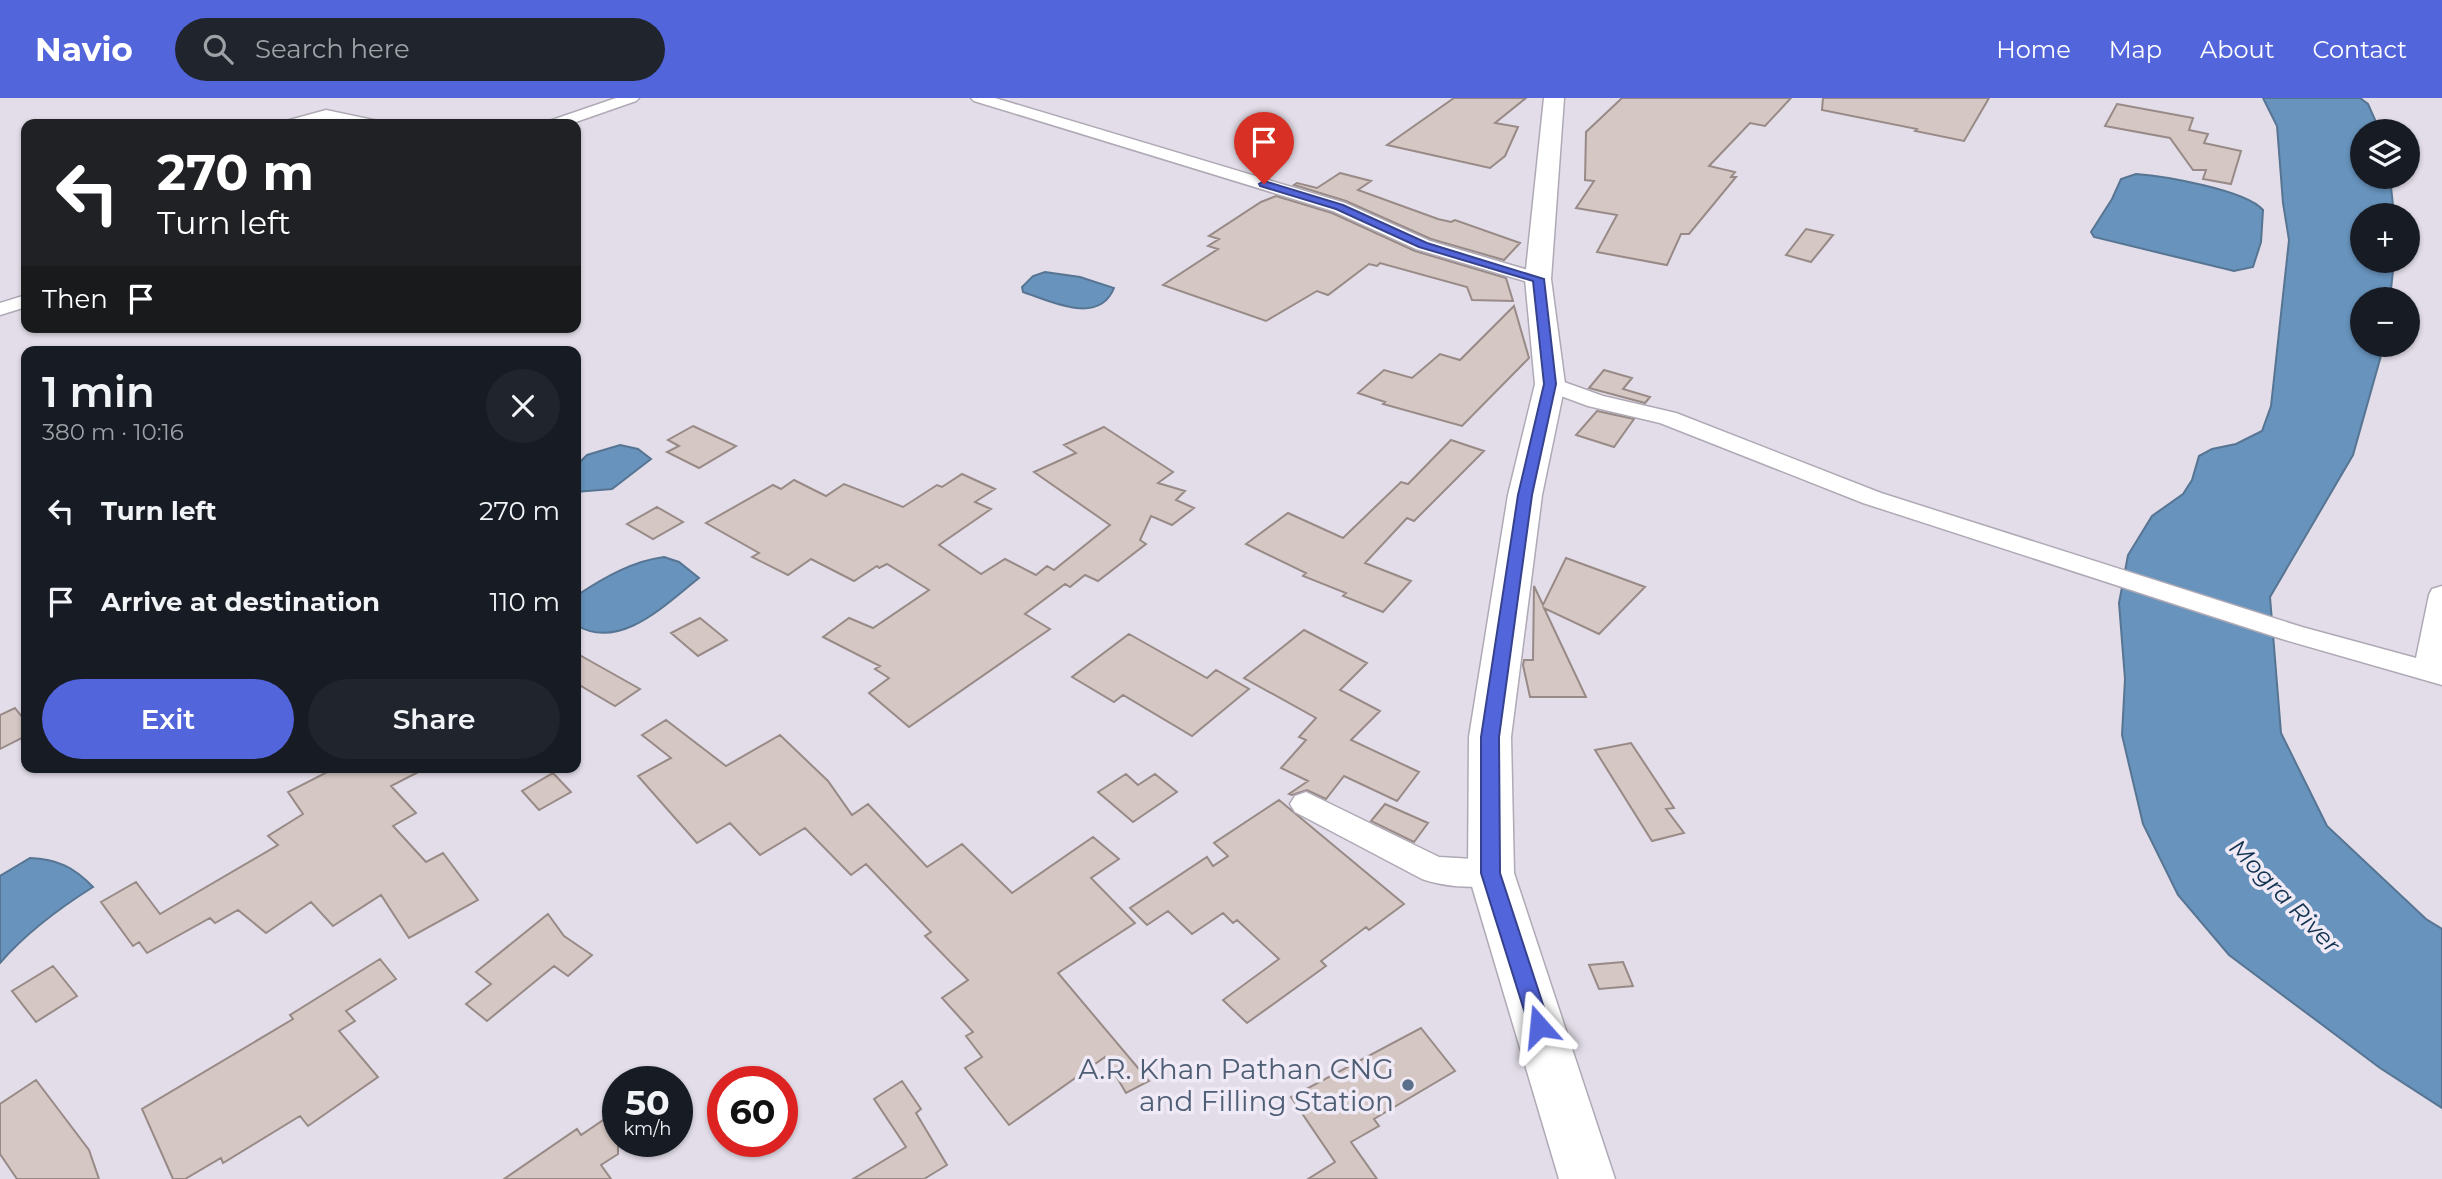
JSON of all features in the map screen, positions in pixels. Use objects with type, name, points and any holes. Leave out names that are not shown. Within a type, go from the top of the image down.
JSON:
[{"type":"main road","points":[[1554,98],[1538,279],[1550,384],[1525,495],[1490,737],[1491,873],[1587,1179]]},
{"type":"street","points":[[570,119],[631,98]]},
{"type":"street","points":[[979,98],[1339,207],[1423,245],[1538,279]]},
{"type":"street","points":[[311,119],[326,115],[346,119]]},
{"type":"street","points":[[0,309],[21,303]]},
{"type":"street","points":[[1550,384],[1596,401],[1668,418],[1872,498],[2292,633],[2434,673],[2442,595]]},
{"type":"street","points":[[1306,804],[1434,870],[1491,873]]},
{"type":"water","name":"Mogra River","points":[[2263,98],[2360,98],[2368,104],[2375,119],[2350,119],[2350,189],[2391,189],[2393,203],[2350,203],[2350,273],[2393,273],[2391,287],[2350,287],[2350,357],[2381,357],[2353,455],[2270,597],[2281,733],[2327,826],[2426,919],[2442,929],[2442,1108],[2380,1068],[2229,955],[2178,895],[2143,824],[2122,735],[2125,679],[2119,603],[2128,555],[2152,516],[2183,494],[2192,480],[2199,456],[2212,449],[2236,444],[2262,431],[2271,406],[2289,240],[2277,126]]},
{"type":"water","points":[[2136,174],[2223,190],[2254,203],[2263,210],[2261,242],[2253,267],[2234,271],[2094,237],[2091,232],[2121,179]]},
{"type":"water","points":[[1045,272],[1080,277],[1114,288],[1107,299],[1097,306],[1086,308],[1060,305],[1023,292],[1022,287],[1033,276]]},
{"type":"water","points":[[620,445],[638,449],[651,459],[612,489],[581,492],[581,461],[587,455]]},
{"type":"water","points":[[664,557],[679,562],[699,578],[658,611],[626,629],[609,633],[593,632],[581,627],[581,593],[641,562]]},
{"type":"water","points":[[30,858],[64,865],[93,887],[44,922],[0,963],[0,876]]},
{"type":"building","points":[[1454,98],[1526,98],[1495,123],[1518,127],[1505,156],[1490,168],[1387,145]]},
{"type":"building","points":[[1622,98],[1791,98],[1765,126],[1750,123],[1709,166],[1735,172],[1731,177],[1736,177],[1689,234],[1681,234],[1667,265],[1597,252],[1617,215],[1576,208],[1594,181],[1585,180],[1586,132]]},
{"type":"building","points":[[1823,98],[1989,98],[1964,141],[1822,110]]},
{"type":"building","points":[[2117,104],[2193,118],[2189,130],[2208,134],[2204,143],[2241,151],[2231,184],[2203,179],[2206,170],[2193,170],[2170,138],[2105,126]]},
{"type":"building","points":[[1340,173],[1371,181],[1358,190],[1438,219],[1451,222],[1455,220],[1520,243],[1504,260],[1431,239],[1346,201],[1294,185],[1297,183],[1317,188]]},
{"type":"building","points":[[1276,196],[1332,213],[1415,251],[1506,278],[1513,301],[1472,300],[1467,287],[1380,263],[1377,266],[1369,264],[1328,295],[1317,291],[1266,321],[1163,285],[1218,249],[1208,246],[1219,239],[1209,236],[1261,202]]},
{"type":"building","points":[[1806,229],[1833,235],[1811,262],[1786,255]]},
{"type":"building","points":[[1514,306],[1529,358],[1462,426],[1383,404],[1385,402],[1358,393],[1384,370],[1412,378],[1440,354],[1460,360]]},
{"type":"building","points":[[1604,370],[1632,378],[1623,389],[1650,397],[1645,403],[1589,388]]},
{"type":"building","points":[[1597,411],[1634,419],[1614,447],[1576,435]]},
{"type":"building","points":[[693,426],[736,446],[699,468],[667,452],[679,446],[668,440]]},
{"type":"building","points":[[1104,427],[1173,472],[1158,483],[1185,491],[1176,500],[1194,508],[1172,525],[1151,516],[1140,540],[1146,544],[1098,581],[1085,575],[1070,587],[1065,584],[1025,614],[1050,629],[909,727],[869,693],[889,678],[875,669],[880,666],[823,637],[849,618],[873,628],[929,590],[887,564],[879,568],[877,566],[854,581],[811,559],[788,575],[752,557],[759,553],[706,523],[773,485],[781,489],[794,480],[826,496],[844,484],[903,507],[937,485],[942,487],[962,474],[995,489],[975,502],[991,509],[939,545],[981,574],[1005,559],[1036,575],[1047,566],[1054,570],[1110,525],[1034,472],[1076,453],[1064,445]]},
{"type":"building","points":[[1451,440],[1484,451],[1414,521],[1407,518],[1365,563],[1411,581],[1383,612],[1343,596],[1346,593],[1303,576],[1306,573],[1246,544],[1288,513],[1343,538],[1401,482],[1408,484]]},
{"type":"building","points":[[657,507],[683,522],[653,539],[627,524]]},
{"type":"building","points":[[1566,558],[1645,587],[1599,634],[1544,608],[1586,697],[1530,697],[1523,665],[1524,660],[1533,660],[1534,586],[1543,605]]},
{"type":"building","points":[[700,618],[727,640],[698,656],[671,633]]},
{"type":"building","points":[[1304,630],[1367,663],[1340,690],[1380,711],[1351,740],[1419,772],[1397,801],[1344,776],[1326,799],[1307,790],[1289,794],[1308,781],[1281,768],[1306,740],[1299,737],[1316,718],[1244,678]]},
{"type":"building","points":[[1129,634],[1207,678],[1216,670],[1249,689],[1192,736],[1123,695],[1114,702],[1072,677]]},
{"type":"building","points":[[581,656],[640,689],[615,706],[581,686]]},
{"type":"building","points":[[15,708],[21,716],[21,738],[0,749],[0,715]]},
{"type":"building","points":[[666,720],[726,766],[780,735],[828,781],[852,815],[868,804],[927,867],[962,844],[1012,893],[1093,837],[1119,859],[1091,878],[1135,923],[1058,973],[1149,1081],[1126,1093],[1105,1057],[1009,1125],[965,1068],[982,1057],[966,1036],[973,1032],[942,998],[968,980],[925,936],[931,932],[866,864],[851,875],[805,828],[760,855],[730,823],[697,843],[638,776],[671,758],[642,735]]},
{"type":"building","points":[[1631,743],[1674,808],[1666,809],[1684,833],[1652,841],[1595,750]]},
{"type":"building","points":[[325,773],[416,773],[391,786],[416,813],[393,826],[426,862],[443,853],[478,900],[409,938],[381,895],[333,926],[311,902],[266,933],[238,910],[215,923],[210,918],[147,953],[139,942],[133,946],[101,902],[136,882],[160,914],[278,845],[268,836],[303,814],[288,792]]},
{"type":"building","points":[[553,773],[571,792],[539,810],[522,791]]},
{"type":"building","points":[[1126,774],[1138,785],[1155,774],[1177,792],[1133,822],[1098,792]]},
{"type":"building","points":[[1279,800],[1404,904],[1369,930],[1366,927],[1321,961],[1326,966],[1247,1023],[1223,1000],[1279,959],[1237,920],[1233,923],[1223,913],[1192,934],[1168,911],[1147,925],[1130,908],[1207,857],[1213,866],[1228,856],[1214,843]]},
{"type":"building","points":[[1385,804],[1428,823],[1414,842],[1371,821]]},
{"type":"building","points":[[548,914],[564,936],[592,955],[568,976],[554,966],[487,1021],[466,1004],[491,984],[476,972]]},
{"type":"building","points":[[380,959],[396,979],[346,1011],[355,1021],[339,1031],[378,1077],[308,1126],[300,1116],[223,1163],[221,1158],[185,1179],[173,1179],[142,1109],[293,1019],[290,1015]]},
{"type":"building","points":[[1623,962],[1633,986],[1599,989],[1589,965]]},
{"type":"building","points":[[53,966],[77,996],[36,1022],[12,991]]},
{"type":"building","points":[[1421,1028],[1455,1071],[1374,1119],[1379,1126],[1351,1142],[1377,1179],[1308,1179],[1335,1162],[1291,1097]]},
{"type":"building","points":[[36,1080],[89,1150],[99,1179],[17,1179],[0,1154],[0,1104]]},
{"type":"building","points":[[902,1081],[921,1109],[916,1113],[947,1165],[924,1179],[853,1179],[906,1147],[874,1099]]},
{"type":"building","points":[[602,1121],[602,1157],[613,1157],[601,1165],[611,1179],[504,1179],[577,1129],[581,1135]]},
{"type":"place","name":"A.R. Khan Pathan CNG and Filling Station","points":[[1408,1085]]},
{"type":"route","points":[[1264,184],[1339,207],[1423,245],[1538,279],[1550,384],[1525,495],[1490,737],[1491,873],[1539,1026]]}]
